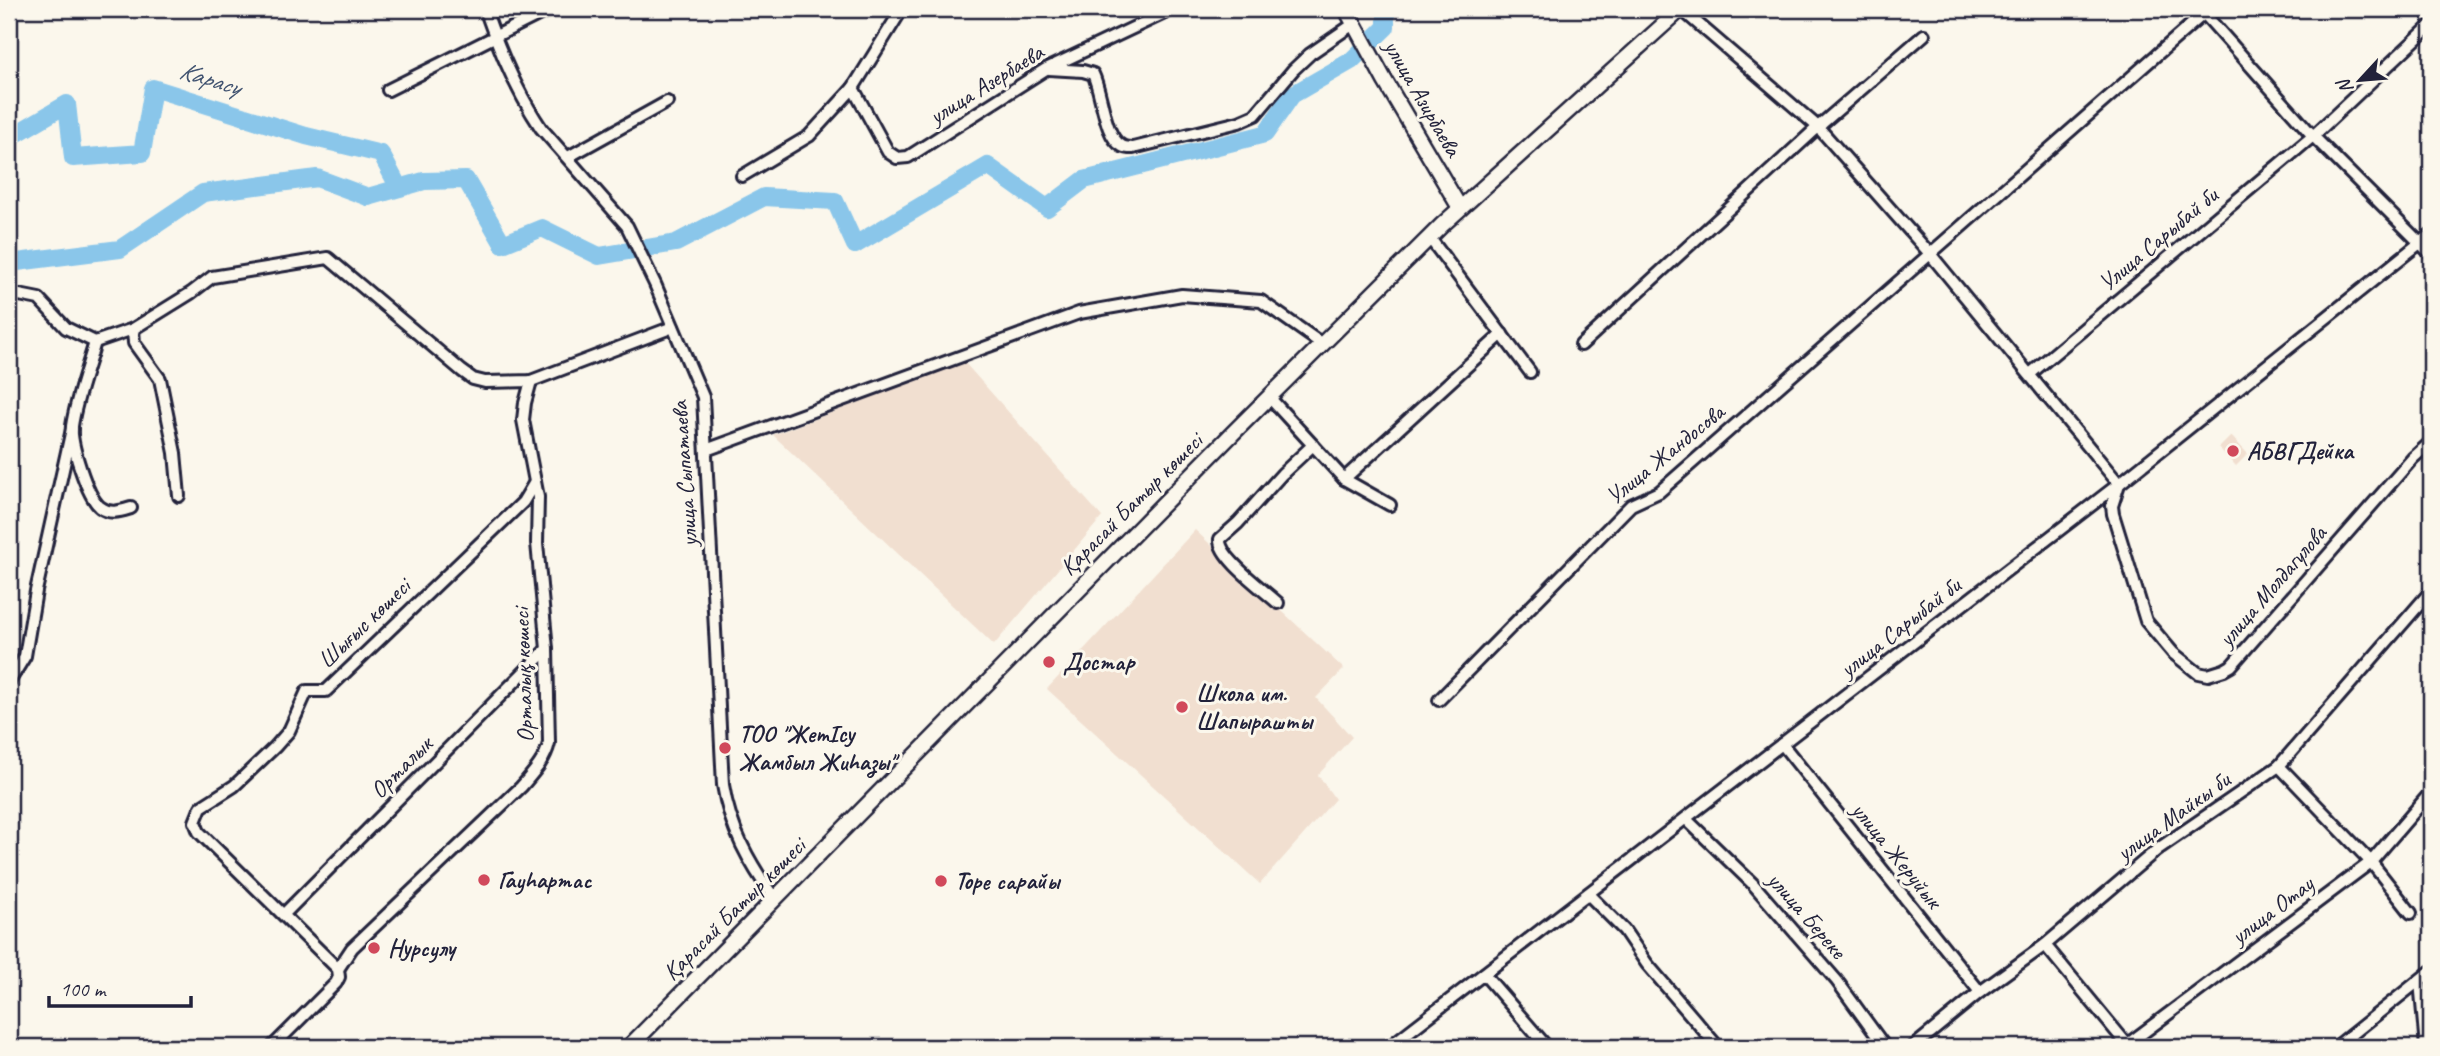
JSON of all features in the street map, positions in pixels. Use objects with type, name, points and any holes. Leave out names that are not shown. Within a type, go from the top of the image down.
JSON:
[{"type":"main road","name":"улица Азирбаева","points":[[1346,9],[1460,208]]},
{"type":"main road","name":"Қарасай Батыр көшесі","points":[[629,1047],[1429,237],[1681,9]]},
{"type":"street","name":"улица Сыпатаева","points":[[485,9],[495,38],[529,110],[541,128],[612,206],[633,239],[703,397],[723,785],[727,812],[750,865],[775,899]]},
{"type":"street","points":[[388,90],[550,9]]},
{"type":"street","points":[[742,176],[809,136],[853,88],[902,9]]},
{"type":"street","name":"улица Азербаева","points":[[853,88],[888,152],[897,158],[908,157],[1046,69],[1172,9]]},
{"type":"street","points":[[1681,9],[1818,127],[1931,255],[2119,484]]},
{"type":"street","points":[[2204,10],[2313,136],[2431,254]]},
{"type":"street","name":"Улица Жандосова","points":[[1439,700],[1631,505],[1659,492],[1824,345],[1931,255],[2204,10]]},
{"type":"street","points":[[2313,136],[2431,25]]},
{"type":"street","points":[[1046,69],[1093,74],[1114,138],[1122,146],[1133,148],[1239,122],[1255,115],[1310,54],[1357,27]]},
{"type":"street","points":[[1581,345],[1818,127],[1924,35]]},
{"type":"street","points":[[568,157],[667,102]]},
{"type":"street","name":"Улица Сарыбай би","points":[[2030,374],[2313,136]]},
{"type":"street","name":"улица Сарыбай би","points":[[1388,1047],[2119,484],[2431,233]]},
{"type":"street","points":[[1429,237],[1530,372]]},
{"type":"street","points":[[9,293],[39,299],[66,328],[95,342],[133,329],[212,277],[328,258],[473,379],[485,382],[531,381],[673,327]]},
{"type":"street","points":[[706,450],[1079,313],[1182,295],[1261,301],[1322,344]]},
{"type":"street","points":[[133,329],[134,343],[160,379],[175,453],[179,496]]},
{"type":"street","points":[[1344,480],[1502,334]]},
{"type":"street","points":[[9,682],[25,656],[36,591],[72,429],[95,342]]},
{"type":"street","name":"Орталық көшесі","points":[[272,1047],[336,983],[339,977],[338,968],[352,948],[538,768],[550,743],[547,649],[538,565],[539,511],[523,420],[531,381]]},
{"type":"street","points":[[1269,397],[1344,480],[1390,505]]},
{"type":"street","points":[[72,429],[80,471],[94,500],[102,509],[115,513],[131,508]]},
{"type":"street","name":"улица Молдагулова","points":[[2119,484],[2112,506],[2113,514],[2142,614],[2173,653],[2198,673],[2208,675],[2231,666],[2413,457],[2431,442]]},
{"type":"street","points":[[1278,603],[1226,557],[1219,547],[1220,539],[1255,507],[1282,474],[1313,445]]},
{"type":"street","name":"Шығыс көшесі","points":[[284,914],[199,832],[195,822],[201,807],[251,771],[289,731],[307,691],[326,691],[523,502],[535,482]]},
{"type":"street","name":"улица Майкы би","points":[[1913,1047],[1980,992],[2045,945],[2158,849],[2279,766],[2431,591]]},
{"type":"street","name":"Орталык","points":[[284,914],[547,649]]},
{"type":"street","name":"улица Жеруйык","points":[[1782,744],[1980,992]]},
{"type":"street","points":[[2279,766],[2371,862],[2411,913]]},
{"type":"street","name":"улица Отау","points":[[2127,1046],[2371,862],[2431,792]]},
{"type":"street","name":"улица Береке","points":[[1686,819],[1761,894],[1837,981],[1885,1047]]},
{"type":"street","points":[[1588,894],[1624,930],[1647,964],[1718,1047]]},
{"type":"street","points":[[284,914],[338,968]]},
{"type":"street","points":[[2045,945],[2127,1046]]},
{"type":"street","points":[[2336,1047],[2431,971]]},
{"type":"street","points":[[1484,974],[1547,1047]]},
{"type":"street","points":[[2420,981],[2426,1047]]},
{"type":"shaded area","points":[[964,362],[1102,517],[994,645],[773,435]]},
{"type":"shaded area","name":"АБВГДейка","points":[[2231,436],[2248,454],[2236,466],[2219,448]]},
{"type":"shaded area","points":[[1195,530],[1344,669],[1316,698],[1352,737],[1318,775],[1335,799],[1260,884],[1047,689]]},
{"type":"waterway","points":[[9,263],[120,249],[203,193],[317,178],[368,197],[424,181],[466,180],[503,244],[542,228],[599,256],[676,243],[764,197],[835,201],[855,245],[988,166],[1047,208],[1084,180],[1265,134],[1292,95],[1351,61],[1386,27],[1386,9]]},
{"type":"waterway","name":"Карасу","points":[[9,138],[67,104],[73,158],[142,153],[153,88],[306,136],[381,154],[399,188]]},
{"type":"place","name":"АБВГДейка","points":[[2233,451]]},
{"type":"place","name":"Достар","points":[[1049,662]]},
{"type":"place","name":"Школа им. Шапырашты","points":[[1182,707]]},
{"type":"place","name":"ТОО \"ЖетIсу Жамбыл Жиhазы\"","points":[[725,748]]},
{"type":"place","name":"Гауhартас","points":[[484,880]]},
{"type":"place","name":"Торе сарайы","points":[[941,881]]},
{"type":"place","name":"Нурсулу","points":[[374,948]]}]
